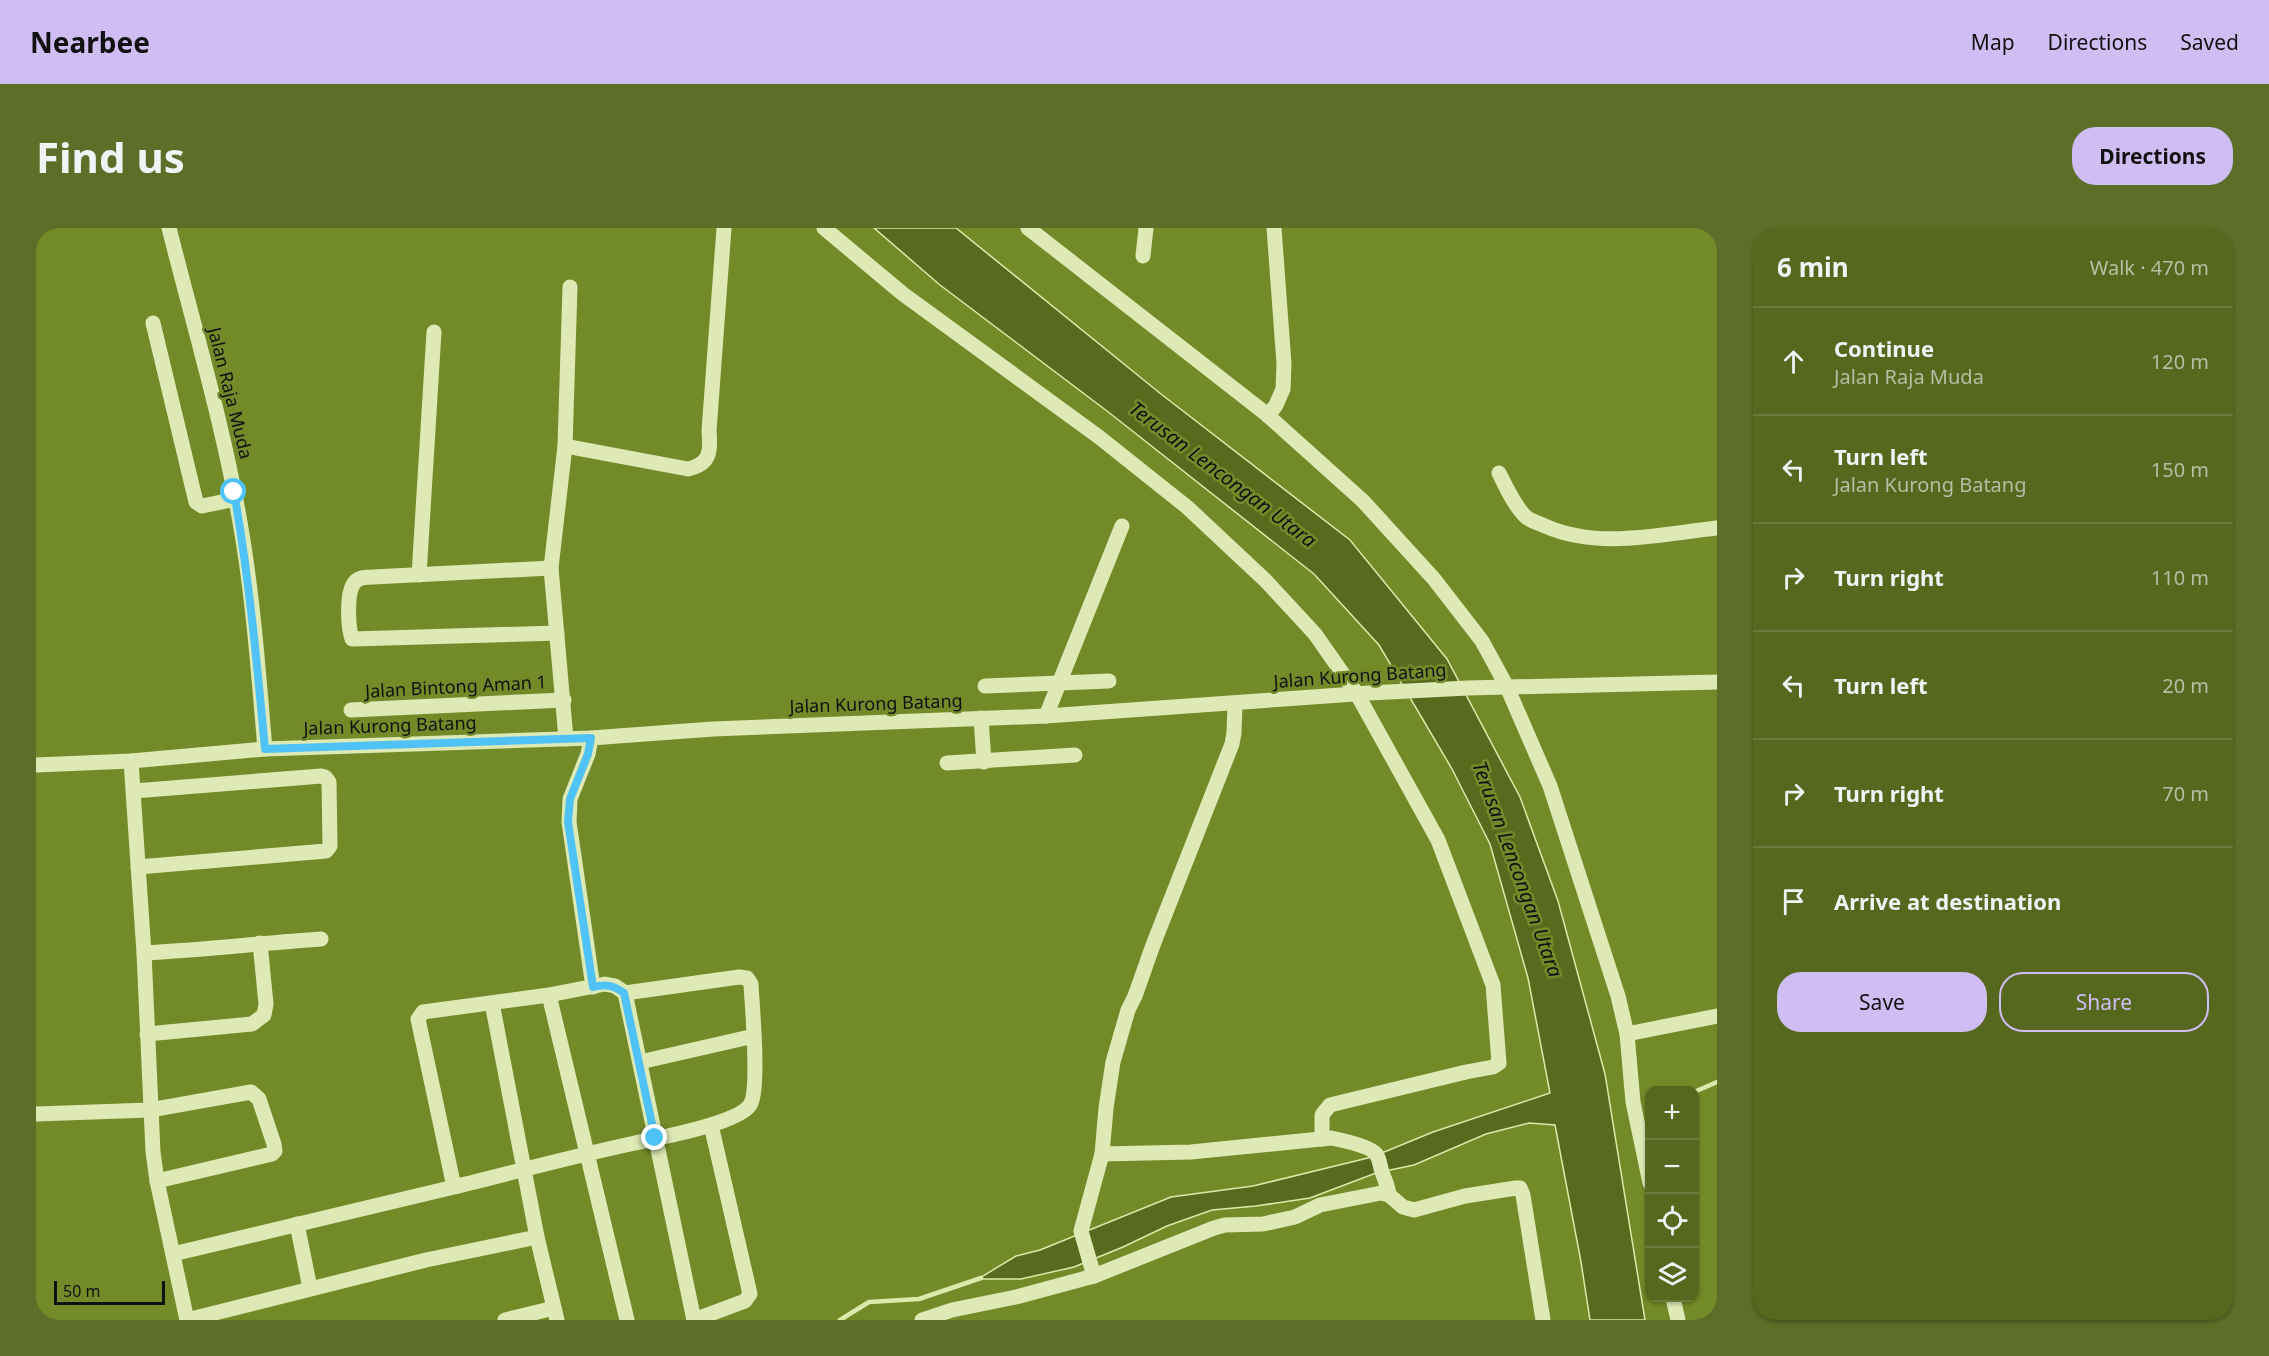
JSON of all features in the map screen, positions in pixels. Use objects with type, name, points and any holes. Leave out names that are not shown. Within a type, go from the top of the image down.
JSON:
[{"type":"street","name":"Jalan Raja Muda","points":[[169,228],[236,499],[255,641],[265,749]]},
{"type":"street","points":[[565,446],[687,469],[698,467],[706,459],[710,453],[710,419],[724,228]]},
{"type":"street","points":[[824,228],[903,294],[1099,437],[1187,507],[1266,581],[1315,634],[1363,693],[1438,840],[1493,985],[1500,1059],[1494,1067],[1330,1105],[1322,1115],[1322,1139]]},
{"type":"street","points":[[1028,228],[1268,416],[1362,501],[1434,579],[1482,641],[1507,687],[1550,786],[1618,996],[1628,1034],[1633,1102],[1645,1159]]},
{"type":"street","points":[[1143,256],[1146,228]]},
{"type":"street","points":[[1268,416],[1283,389],[1284,364],[1274,228]]},
{"type":"street","points":[[566,739],[551,568],[565,446],[570,287]]},
{"type":"street","points":[[153,322],[196,502],[202,506],[236,499]]},
{"type":"street","points":[[419,575],[434,332]]},
{"type":"street","points":[[1499,473],[1526,517],[1582,538],[1611,539],[1717,528]]},
{"type":"street","points":[[1046,716],[1122,526]]},
{"type":"street","points":[[551,568],[357,580],[353,584],[350,595],[349,628],[352,639],[557,633]]},
{"type":"street","points":[[985,686],[1109,681]]},
{"type":"street","name":"Jalan Kurong Batang","points":[[36,765],[131,761],[265,749],[591,738],[713,729],[1046,716],[1363,693],[1717,682]]},
{"type":"street","name":"Jalan Bintong Aman 1","points":[[351,710],[564,700]]},
{"type":"street","points":[[1093,1271],[1081,1231],[1102,1154],[1113,1062],[1141,975],[1232,744],[1235,704]]},
{"type":"street","points":[[981,718],[984,762]]},
{"type":"street","points":[[591,738],[588,754],[570,799],[568,822],[593,987]]},
{"type":"street","points":[[947,763],[1075,755]]},
{"type":"street","points":[[131,761],[135,790],[144,953],[150,1110],[157,1181],[187,1320],[310,1288],[537,1237]]},
{"type":"street","points":[[135,790],[325,777],[329,782],[329,849],[322,852],[138,867]]},
{"type":"street","points":[[144,953],[321,939]]},
{"type":"street","points":[[147,1034],[252,1024],[264,1015],[266,1004],[260,943]]},
{"type":"street","points":[[172,1254],[711,1125],[742,1113],[751,1105],[754,1087],[754,1036],[751,984],[747,978],[739,977],[624,993]]},
{"type":"street","points":[[454,1187],[418,1019],[423,1012],[549,995],[605,984],[615,986],[624,993],[694,1320],[745,1301],[750,1294],[711,1125]]},
{"type":"street","points":[[549,995],[589,1153],[627,1320]]},
{"type":"street","points":[[492,1003],[537,1237],[556,1314],[505,1320]]},
{"type":"street","points":[[1628,1034],[1717,1016]]},
{"type":"street","points":[[640,1062],[754,1036]]},
{"type":"street","points":[[36,1114],[150,1110],[251,1092],[259,1099],[271,1133],[275,1151],[272,1154],[157,1181]]},
{"type":"street","points":[[1102,1154],[1191,1152],[1322,1139],[1345,1140],[1373,1151],[1377,1155],[1384,1177],[1388,1182],[1389,1195]]},
{"type":"street","points":[[922,1320],[952,1310],[1016,1297],[1214,1228],[1263,1224],[1295,1217],[1320,1205],[1340,1200],[1381,1193],[1389,1195],[1403,1208],[1414,1210],[1465,1196],[1520,1188],[1544,1320]]},
{"type":"street","points":[[297,1224],[310,1288]]},
{"type":"street","points":[[1674,1302],[1678,1320]]},
{"type":"water","name":"Terusan Lencongan Utara","points":[[874,228],[956,228],[1161,394],[1350,540],[1447,659],[1520,797],[1558,901],[1605,1074],[1645,1320],[1590,1320],[1555,1125],[1529,1123],[1486,1134],[1414,1165],[1376,1173],[1310,1198],[1212,1210],[1167,1226],[1074,1267],[1021,1279],[978,1279],[1016,1256],[1040,1250],[1171,1197],[1253,1186],[1372,1157],[1433,1132],[1550,1093],[1528,978],[1490,844],[1452,769],[1379,645],[1314,574],[1107,411],[940,285]]},
{"type":"waterway","points":[[1699,1090],[1717,1082]]},
{"type":"waterway","points":[[840,1320],[869,1302],[919,1299],[981,1278]]},
{"type":"route","points":[[234,492],[243,541],[265,749],[591,738],[581,775],[570,799],[568,822],[593,987],[605,984],[615,986],[624,993],[655,1138]]}]
